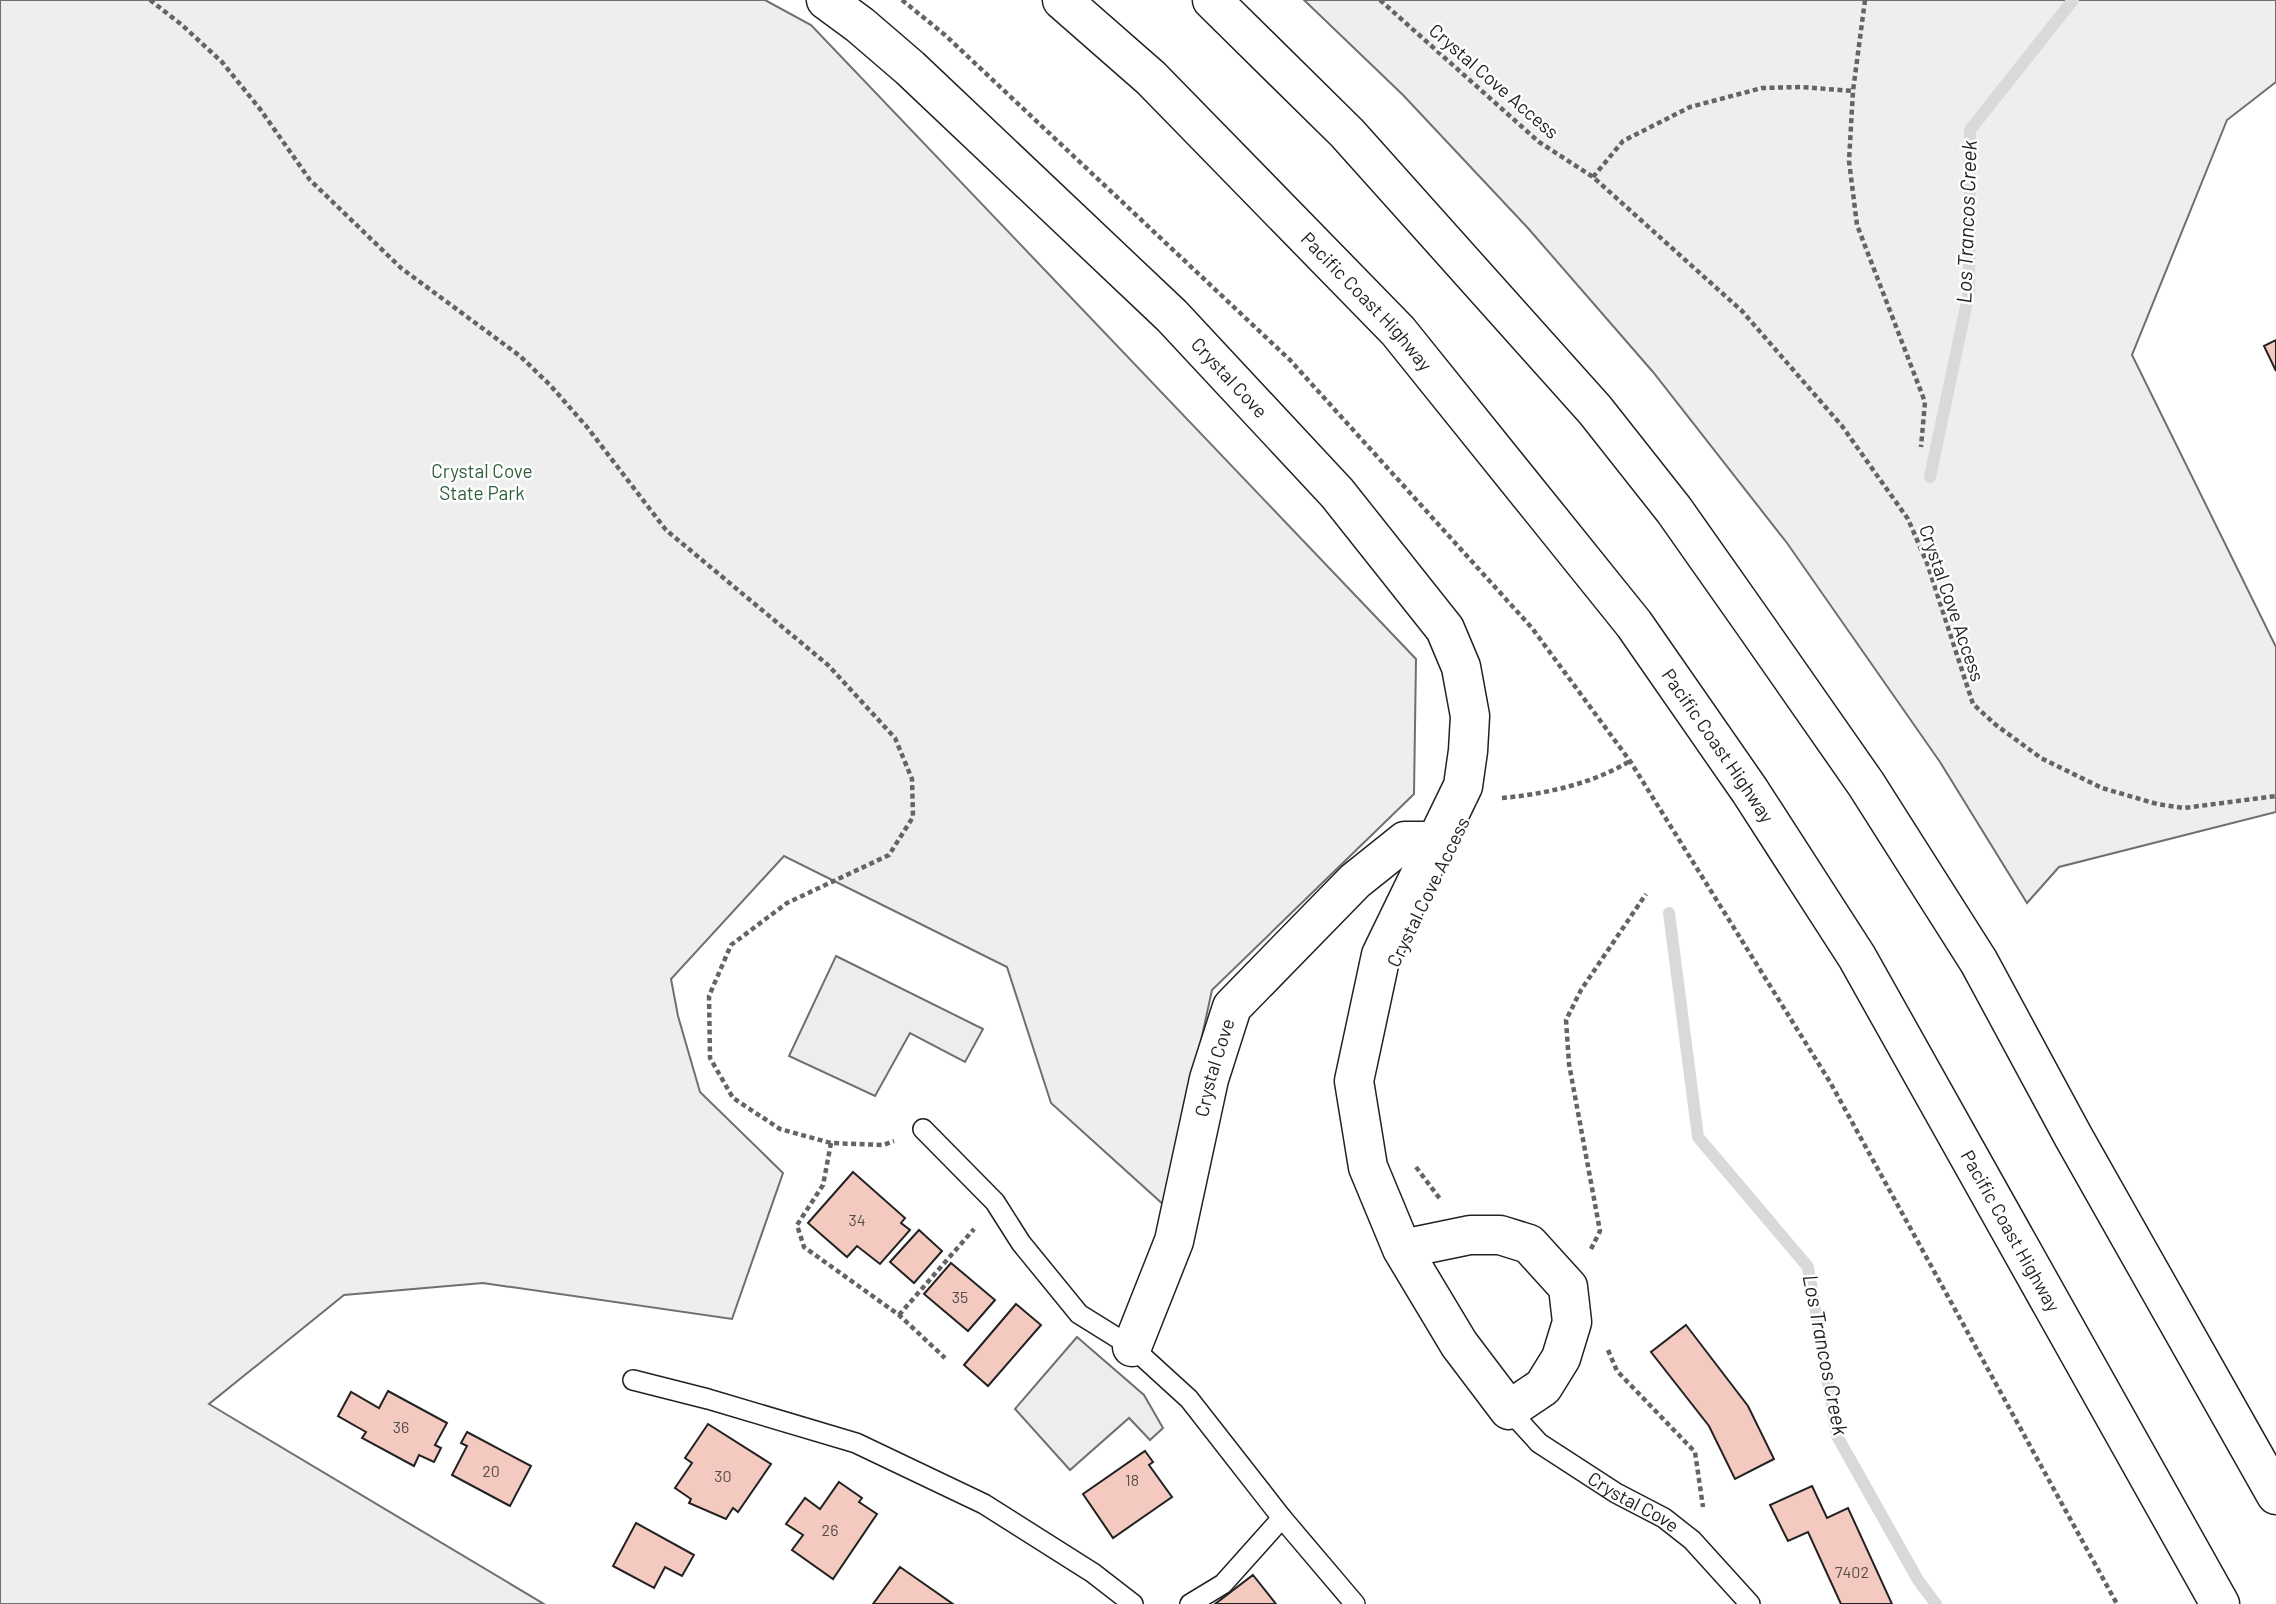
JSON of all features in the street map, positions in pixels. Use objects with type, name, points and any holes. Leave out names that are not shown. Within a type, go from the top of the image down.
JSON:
[{"type":"main road","name":"Crystal Cove","points":[[827,0],[911,68],[1172,316],[1337,493],[1445,629],[1461,667],[1470,716],[1463,786],[1381,955],[1354,1080],[1368,1167],[1402,1249],[1459,1344],[1509,1410]]},
{"type":"main road","name":"Pacific Coast Highway","points":[[1062,0],[1151,78],[1398,331],[1634,625],[1773,825],[1857,957],[2220,1604]]},
{"type":"main road","points":[[1212,0],[1347,133],[1595,410],[1674,510],[1866,784],[1979,962],[2073,1136],[2276,1495]]},
{"type":"main road","name":"Crystal Cove","points":[[1132,1347],[1174,1241],[1209,1079],[1232,1007],[1355,881],[1405,841],[1437,841]]},
{"type":"main road","points":[[1402,1249],[1469,1235],[1500,1235],[1529,1244],[1568,1287],[1572,1322],[1561,1358],[1543,1387],[1509,1410]]},
{"type":"lane","points":[[923,1129],[995,1202],[1021,1243],[1079,1314],[1132,1347],[1189,1399],[1282,1518],[1355,1604]]},
{"type":"lane","points":[[633,1380],[708,1399],[856,1443],[984,1504],[1093,1573],[1133,1604]]},
{"type":"lane","name":"Crystal Cove","points":[[1509,1410],[1539,1443],[1615,1493],[1664,1518],[1692,1540],[1750,1604]]},
{"type":"lane","points":[[1190,1604],[1223,1584],[1282,1518]]},
{"type":"path","points":[[150,0],[222,62],[260,109],[310,180],[401,268],[520,356],[587,427],[666,530],[828,665],[895,738],[912,779],[913,817],[888,855],[787,902],[731,946],[709,996],[710,1058],[733,1098],[780,1129],[831,1143],[883,1145],[923,1129]]},
{"type":"path","points":[[902,0],[945,35],[1290,360],[1532,628],[1630,761],[1830,1082],[2117,1604]]},
{"type":"path","name":"Crystal Cove Access","points":[[1380,0],[1539,142],[1594,177],[1742,311],[1842,426],[1908,519],[1927,563],[1973,704],[1996,725],[2041,758],[2102,788],[2157,804],[2183,808],[2276,796]]},
{"type":"path","points":[[1865,0],[1853,91],[1849,161],[1857,225],[1925,402],[1921,447]]},
{"type":"path","points":[[1594,177],[1623,141],[1690,107],[1762,88],[1801,87],[1853,91]]},
{"type":"path","name":"Crystal Cove Access","points":[[1456,802],[1548,791],[1609,774],[1630,761]]},
{"type":"path","points":[[1568,1287],[1600,1231],[1569,1064],[1566,1020],[1581,990],[1646,894]]},
{"type":"path","points":[[831,1143],[823,1185],[797,1225],[804,1247],[898,1315],[945,1358]]},
{"type":"path","points":[[1414,1164],[1440,1199],[1451,1202]]},
{"type":"path","points":[[898,1315],[962,1245],[995,1202]]},
{"type":"path","points":[[1607,1348],[1617,1371],[1695,1452],[1704,1512],[1692,1540]]},
{"type":"green space","name":"Crystal Cove State Park","points":[[0,0],[765,0],[811,25],[1416,659],[1414,794],[1212,990],[1165,1206],[1051,1103],[1007,967],[784,856],[671,979],[678,1016],[700,1092],[783,1173],[732,1319],[483,1283],[344,1295],[209,1404],[544,1604],[0,1604]]},
{"type":"green space","points":[[1304,0],[2276,0],[2276,82],[2227,120],[2132,355],[2276,647],[2276,812],[2059,867],[2027,903],[1940,762],[1787,543],[1653,372],[1527,227],[1403,95]]},
{"type":"shaded area","points":[[836,956],[983,1029],[965,1062],[910,1033],[875,1096],[789,1056]]},
{"type":"shaded area","points":[[1077,1337],[1144,1395],[1163,1428],[1150,1440],[1129,1418],[1070,1470],[1015,1409]]},
{"type":"building","points":[[2276,340],[2276,371],[2264,346]]},
{"type":"building","points":[[853,1172],[905,1218],[901,1223],[910,1230],[880,1264],[857,1246],[847,1257],[808,1223]]},
{"type":"building","points":[[919,1230],[942,1251],[914,1283],[890,1262]]},
{"type":"building","points":[[951,1263],[995,1300],[968,1331],[924,1294]]},
{"type":"building","points":[[1016,1304],[1041,1325],[988,1386],[964,1365]]},
{"type":"building","points":[[1686,1325],[1748,1406],[1774,1459],[1735,1479],[1709,1426],[1651,1352]]},
{"type":"building","points":[[388,1391],[447,1423],[435,1445],[441,1448],[434,1462],[419,1455],[414,1466],[362,1438],[366,1432],[338,1416],[351,1392],[379,1408]]},
{"type":"building","points":[[708,1424],[771,1464],[738,1512],[733,1508],[726,1519],[689,1503],[691,1499],[675,1488],[692,1463],[685,1458]]},
{"type":"building","points":[[467,1432],[531,1466],[510,1506],[452,1475],[467,1446],[461,1443]]},
{"type":"building","points":[[1145,1451],[1153,1462],[1149,1465],[1172,1497],[1113,1538],[1083,1494]]},
{"type":"building","points":[[839,1482],[862,1498],[859,1502],[877,1514],[833,1579],[792,1550],[803,1535],[786,1524],[805,1498],[820,1509]]},
{"type":"building","points":[[1812,1486],[1827,1518],[1848,1508],[1892,1604],[1841,1604],[1808,1532],[1788,1541],[1770,1505]]},
{"type":"building","points":[[636,1523],[694,1555],[682,1576],[665,1567],[654,1588],[613,1566]]},
{"type":"building","points":[[900,1567],[953,1604],[873,1604]]},
{"type":"building","points":[[1253,1575],[1276,1604],[1215,1604]]},
{"type":"waterway","name":"Los Trancos Creek","points":[[1930,477],[1969,292],[1970,130],[2073,0]]},
{"type":"waterway","name":"Los Trancos Creek","points":[[1669,913],[1698,1137],[1808,1267],[1837,1436],[1918,1580],[1936,1604]]}]
